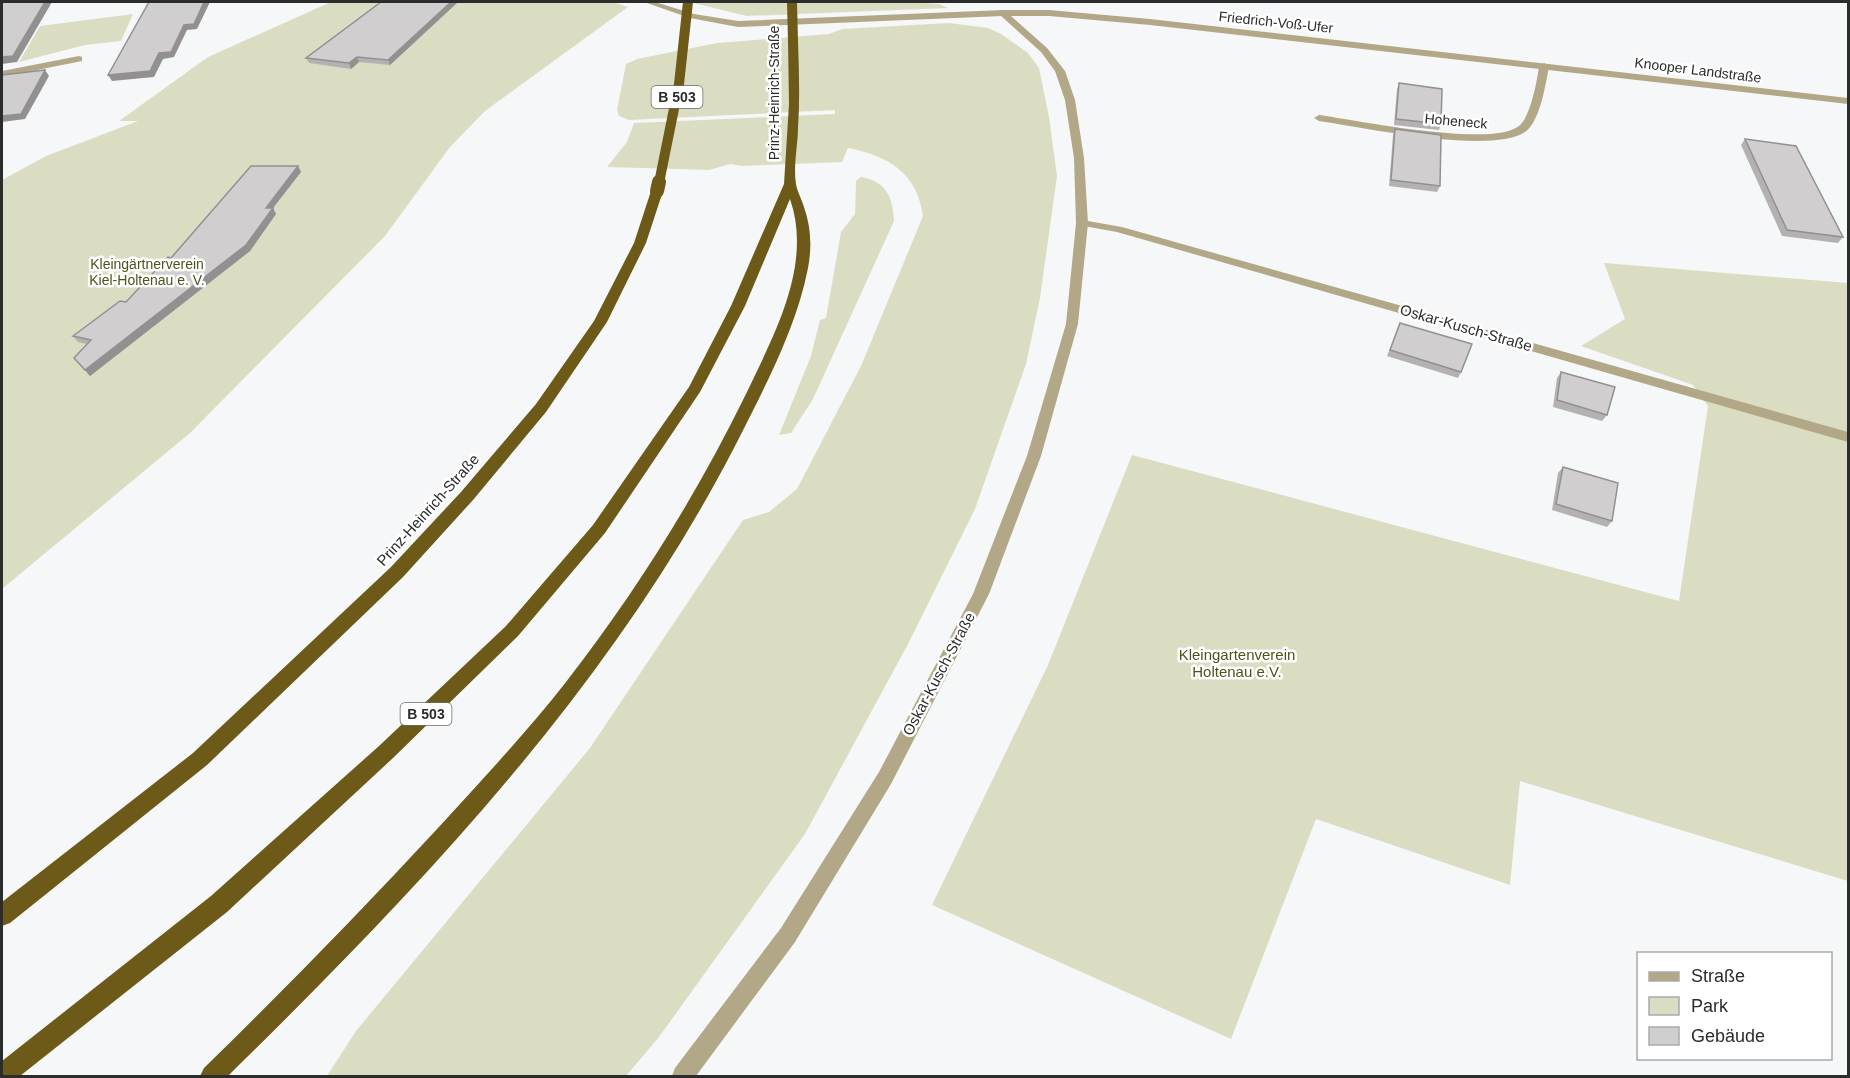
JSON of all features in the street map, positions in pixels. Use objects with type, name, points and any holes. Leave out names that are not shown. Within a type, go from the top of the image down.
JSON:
[{"type":"highway","name":"Prinz-Heinrich-Straße","points":[[2,915],[200,759],[397,572],[467,496],[541,408],[600,322],[640,243],[657,191],[680,84],[688,2]]},
{"type":"highway","name":"Prinz-Heinrich-Straße","points":[[790,184],[794,104],[792,2]]},
{"type":"highway","name":"B 503","points":[[212,1077],[306,985],[539,731],[583,675],[653,575],[702,494],[760,379],[795,288],[802,261],[804,231],[790,184]]},
{"type":"highway","name":"B 503","points":[[2,1076],[219,904],[387,752],[512,631],[599,528],[695,389],[738,306],[790,184]]},
{"type":"street","name":"Friedrich-Voß-Ufer","points":[[648,2],[693,16],[738,24],[998,13],[1049,13],[1150,22],[1544,66]]},
{"type":"street","name":"Oskar-Kusch-Straße","points":[[683,1077],[788,935],[879,788],[981,594],[1034,456],[1072,324],[1082,223],[1079,158],[1070,100],[1060,71],[1044,50],[998,13]]},
{"type":"street","points":[[2,74],[79,59]]},
{"type":"street","name":"Knooper Landstraße","points":[[1544,66],[1848,101]]},
{"type":"street","name":"Hoheneck","points":[[1319,118],[1472,139],[1507,135],[1521,131],[1528,122],[1544,66]]},
{"type":"street","name":"Oskar-Kusch-Straße","points":[[1082,223],[1118,229],[1848,437]]},
{"type":"green space","name":"Kleingärtnerverein Kiel-Holtenau e. V.","points":[[331,2],[613,2],[628,7],[485,111],[450,147],[385,236],[190,433],[2,589],[2,180],[46,156],[138,121],[119,121],[208,57]]},
{"type":"green space","points":[[689,2],[911,2],[939,4],[948,8],[747,16]]},
{"type":"green space","points":[[133,14],[121,41],[85,45],[19,62],[40,26]]},
{"type":"green space","points":[[949,23],[988,28],[1001,34],[1028,53],[1039,68],[1049,117],[1057,176],[1040,298],[1026,364],[975,509],[908,644],[805,834],[659,1037],[626,1076],[327,1076],[356,1031],[590,748],[743,520],[769,512],[797,489],[861,366],[923,216],[915,188],[899,169],[876,156],[848,148],[842,162],[742,166],[730,164],[709,170],[607,167],[627,142],[634,123],[835,114],[835,110],[629,120],[619,116],[617,110],[626,64],[637,59],[717,43],[829,34],[842,29]]},
{"type":"green space","points":[[861,177],[882,186],[890,198],[894,221],[813,399],[791,433],[779,435],[811,356],[820,320],[826,318],[841,232],[855,214],[856,181]]},
{"type":"green space","name":"Kleingartenverein Holtenau e.V.","points":[[1604,263],[1848,283],[1848,881],[1520,781],[1510,885],[1316,819],[1231,1039],[932,905],[1048,665],[1132,455],[1679,601],[1708,406],[1693,385],[1581,346],[1625,319]]},
{"type":"building","points":[[2,2],[45,2],[13,56],[2,57]]},
{"type":"building","points":[[149,2],[204,2],[194,24],[184,25],[171,52],[159,53],[150,71],[108,75]]},
{"type":"building","points":[[381,2],[451,2],[388,60],[357,57],[349,63],[306,58]]},
{"type":"building","points":[[45,70],[21,114],[2,116],[2,75]]},
{"type":"building","points":[[1399,83],[1442,89],[1441,124],[1396,119]]},
{"type":"building","points":[[1395,129],[1441,135],[1440,186],[1391,180]]},
{"type":"building","points":[[1745,139],[1796,146],[1843,237],[1787,230]]},
{"type":"building","points":[[251,166],[298,166],[266,208],[273,208],[246,245],[85,370],[74,358],[91,340],[73,336],[120,301],[126,302],[168,257],[171,258]]},
{"type":"building","points":[[1400,323],[1472,344],[1461,372],[1390,350]]},
{"type":"building","points":[[1561,372],[1615,387],[1607,415],[1557,400]]},
{"type":"building","points":[[1563,467],[1618,483],[1612,521],[1556,504]]}]
